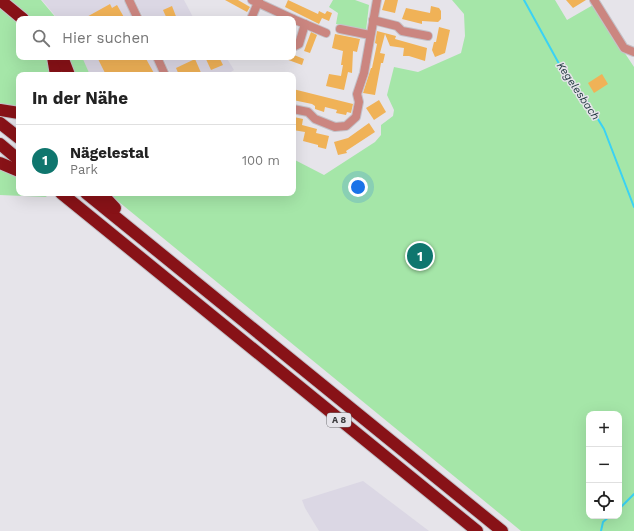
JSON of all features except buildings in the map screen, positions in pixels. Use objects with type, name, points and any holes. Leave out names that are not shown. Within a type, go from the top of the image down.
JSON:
[{"type":"highway","points":[[0,0],[19,16]]},
{"type":"highway","points":[[54,60],[56,72]]},
{"type":"highway","points":[[63,60],[68,72]]},
{"type":"highway","points":[[0,110],[16,113]]},
{"type":"highway","points":[[0,123],[16,136]]},
{"type":"highway","points":[[0,144],[16,157]]},
{"type":"highway","points":[[0,163],[16,170]]},
{"type":"highway","name":"A 8","points":[[64,196],[477,531]]},
{"type":"highway","name":"A 8","points":[[90,196],[502,531]]},
{"type":"highway","points":[[104,196],[114,207],[116,217]]},
{"type":"street","points":[[129,0],[137,16]]},
{"type":"street","points":[[296,110],[308,112],[315,119],[342,127],[350,124],[356,117],[359,102],[357,94],[364,73],[377,0]]},
{"type":"street","points":[[594,0],[624,48],[634,52]]},
{"type":"street","points":[[252,16],[256,1],[287,16]]},
{"type":"street","points":[[296,20],[326,33]]},
{"type":"street","points":[[373,20],[397,26],[402,31],[428,36]]},
{"type":"street","points":[[296,46],[299,44],[305,24]]},
{"type":"street","points":[[340,29],[370,35]]},
{"type":"street","points":[[158,60],[164,72]]},
{"type":"shaded area","points":[[42,0],[126,0],[134,16],[55,16]]},
{"type":"shaded area","points":[[135,0],[184,0],[192,16],[143,16]]},
{"type":"shaded area","points":[[82,60],[156,60],[162,72],[88,72]]},
{"type":"shaded area","points":[[164,60],[228,60],[234,70],[231,72],[170,72]]},
{"type":"shaded area","points":[[363,481],[429,531],[319,531],[305,508],[302,500]]},
{"type":"green space","points":[[0,0],[41,0],[54,16],[16,16],[16,60],[83,60],[89,72],[16,72],[16,118],[0,105]]},
{"type":"green space","points":[[333,0],[355,0],[369,5],[366,30],[336,24],[338,13],[329,7]]},
{"type":"green space","points":[[452,0],[555,0],[567,20],[593,5],[634,67],[634,531],[521,531],[112,196],[296,196],[296,161],[324,175],[375,142],[381,135],[381,125],[393,116],[394,110],[387,95],[394,67],[418,72],[461,53],[465,36],[464,14]]},
{"type":"green space","points":[[0,169],[16,175],[16,196],[0,195]]},
{"type":"green space","points":[[24,196],[46,196],[47,197]]},
{"type":"waterway","name":"Kegelesbach","points":[[524,0],[563,71],[585,98],[604,129],[634,207]]},
{"type":"waterway","points":[[622,506],[634,494]]},
{"type":"waterway","points":[[601,531],[603,522],[606,519]]},
{"type":"place","name":"Nägelestal","points":[[420,256]]}]
